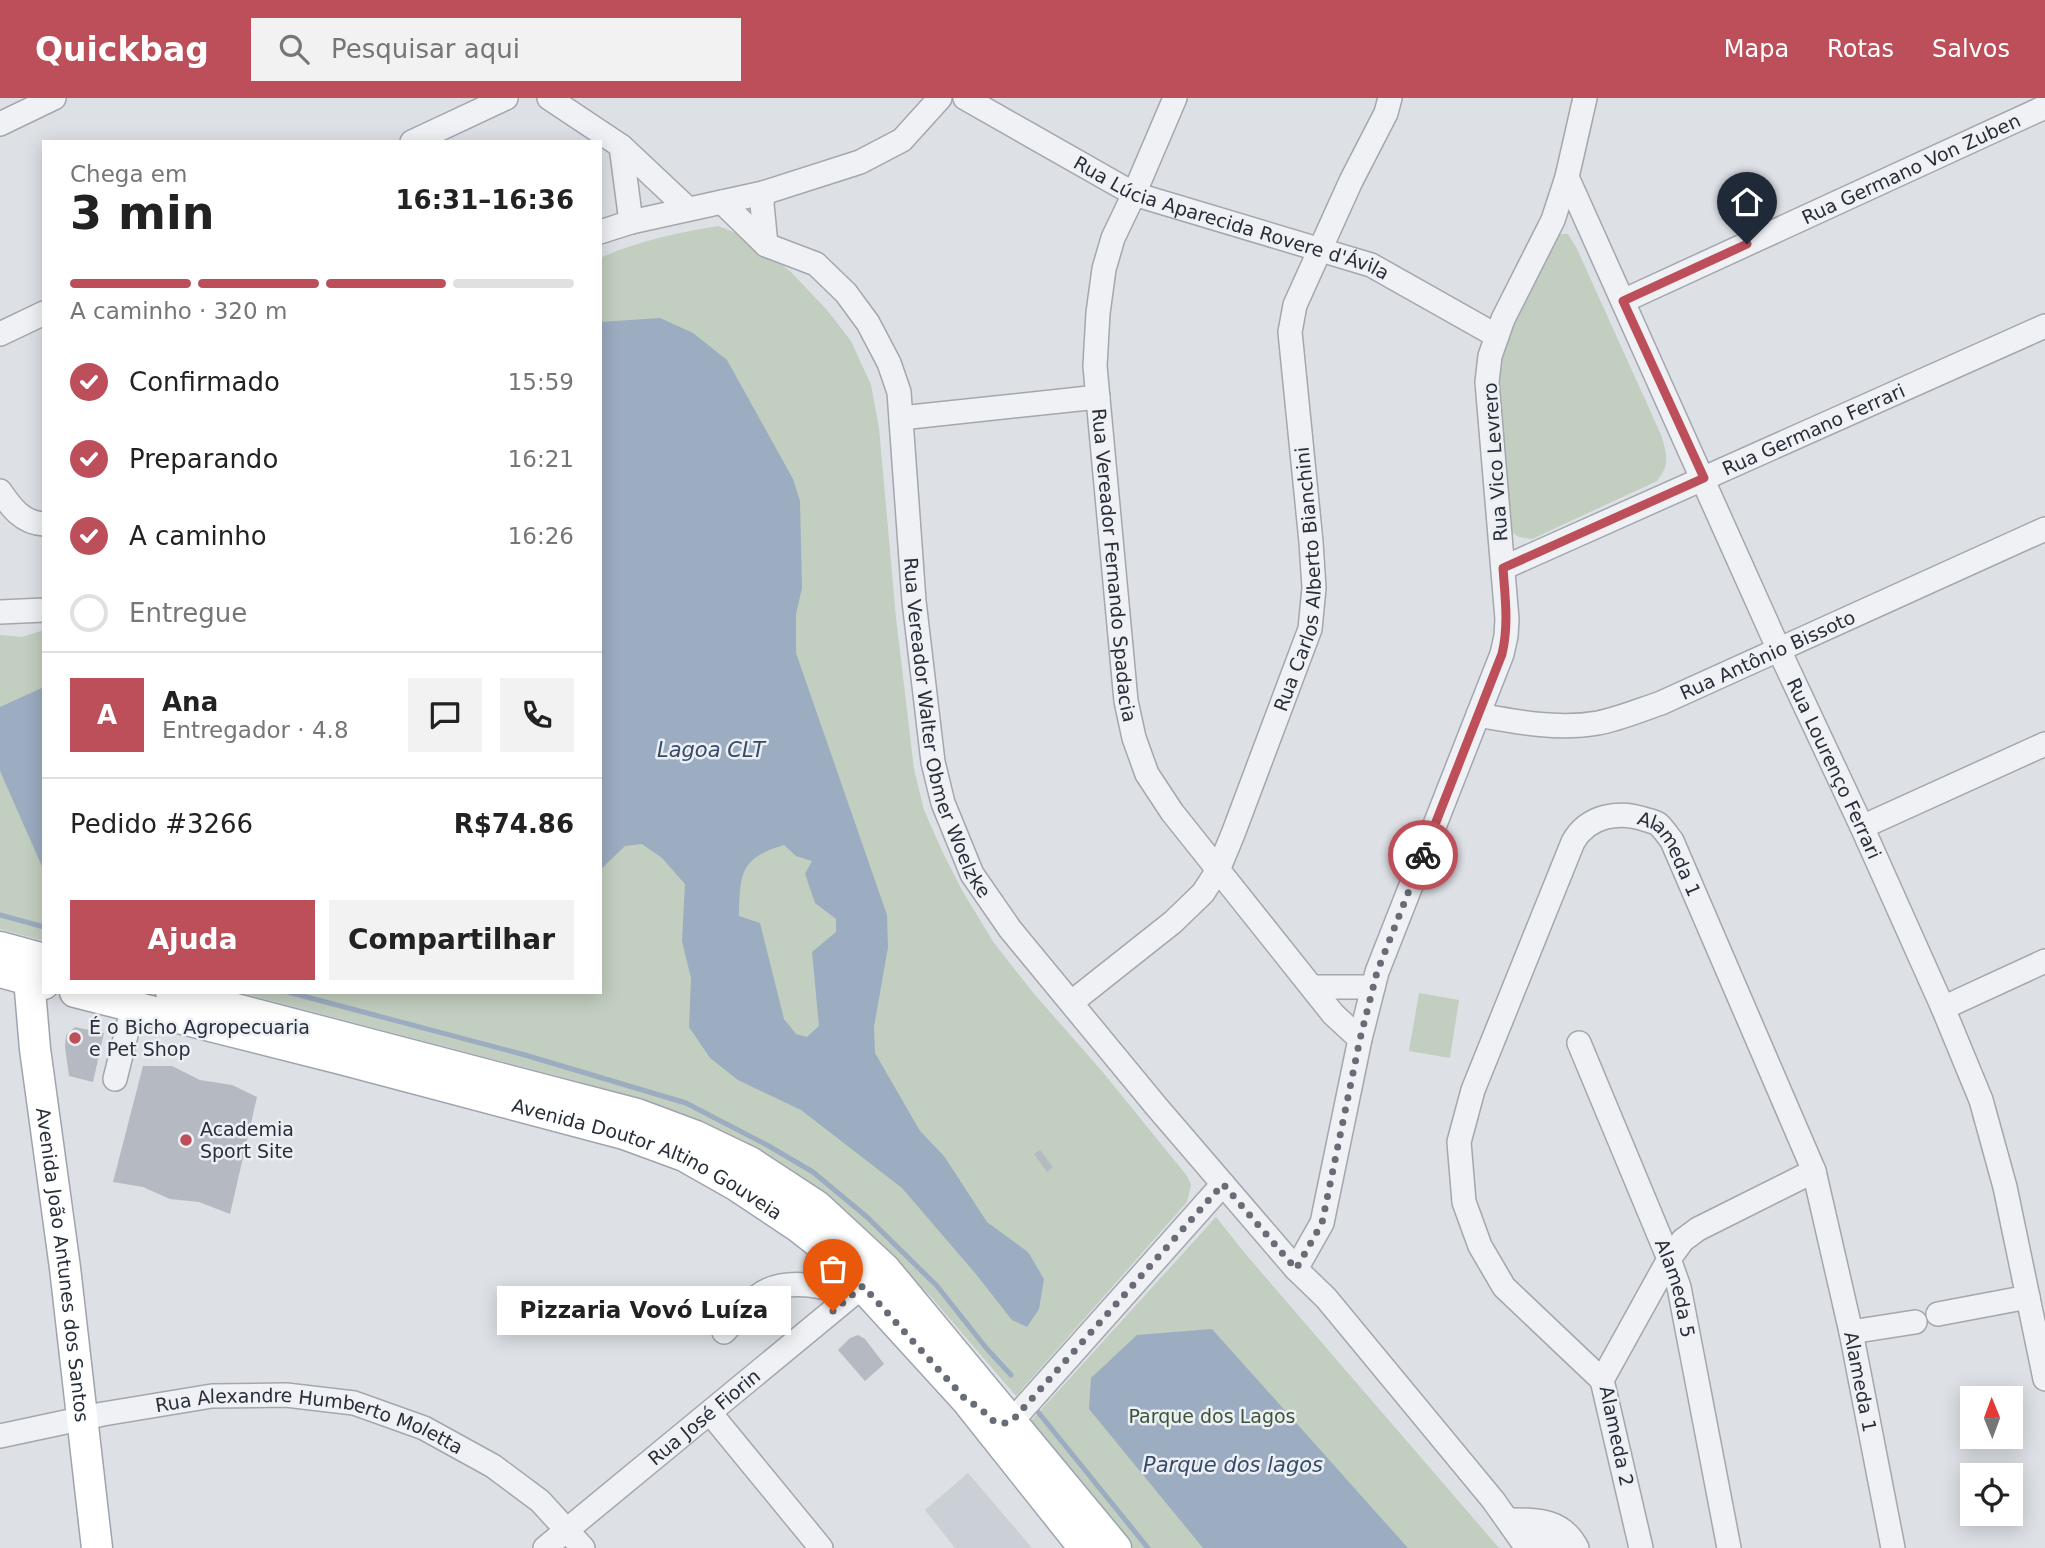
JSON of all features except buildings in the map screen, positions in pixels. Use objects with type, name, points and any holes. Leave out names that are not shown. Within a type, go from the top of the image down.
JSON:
[{"type":"main road","points":[[0,972],[32,969]]},
{"type":"main road","name":"Avenida João Antunes dos Santos","points":[[32,969],[35,1049],[115,1548]]},
{"type":"main road","name":"Avenida Doutor Altino Gouveia","points":[[83,994],[133,1007],[288,1035]]},
{"type":"main road","name":"Avenida Doutor Altino Gouveia","points":[[176,994],[288,1035],[625,1134],[684,1156],[737,1186],[797,1226],[867,1283],[1012,1421],[1116,1548]]},
{"type":"main road","name":"Avenida Doutor Altino Gouveia","points":[[867,1283],[967,1401],[1084,1548]]},
{"type":"main road","name":"Avenida João Antunes dos Santos","points":[[93,1416],[97,1548]]},
{"type":"street","points":[[0,124],[54,98]]},
{"type":"street","points":[[416,140],[506,98]]},
{"type":"street","points":[[549,98],[621,146],[688,209]]},
{"type":"street","points":[[602,231],[631,222],[763,193],[860,162],[902,139],[940,98]]},
{"type":"street","name":"Rua Lúcia Aparecida Rovere d'Ávila","points":[[965,98],[1134,194],[1371,264],[1497,336]]},
{"type":"street","name":"Rua Vereador Fernando Spadacia","points":[[1175,98],[1113,238],[1104,269],[1098,313],[1098,397],[1126,701],[1134,738],[1147,775],[1172,812],[1333,1014],[1360,1039]]},
{"type":"street","name":"Rua Carlos Alberto Bianchini","points":[[1072,1002],[1173,922],[1203,893],[1218,870],[1234,834],[1310,629],[1314,588],[1311,542],[1290,332],[1295,305],[1351,181],[1386,113],[1390,98]]},
{"type":"street","name":"Rua Vico Levrero","points":[[1296,1269],[1322,1223],[1360,1039],[1377,972],[1502,654],[1507,619],[1487,382],[1490,356],[1503,319],[1553,220],[1567,177],[1586,98]]},
{"type":"street","name":"Rua Germano Von Zuben","points":[[1623,301],[2045,107]]},
{"type":"street","points":[[621,146],[631,222]]},
{"type":"street","name":"Rua Lourenço Ferrari","points":[[1567,177],[1943,1008],[1984,1112],[2005,1187],[2045,1379]]},
{"type":"street","points":[[763,193],[766,245]]},
{"type":"street","name":"Rua Vereador Walter Obmer Woelzke","points":[[722,202],[766,245],[816,264],[846,293],[868,323],[889,363],[899,393],[914,601],[933,762],[943,803],[972,874],[1010,929],[1156,1106],[1296,1269],[1326,1298],[1518,1535]]},
{"type":"street","points":[[0,334],[42,314]]},
{"type":"street","name":"Rua Germano Ferrari","points":[[1503,568],[2045,326]]},
{"type":"street","points":[[901,418],[1098,397]]},
{"type":"street","points":[[0,491],[19,517],[42,524]]},
{"type":"street","name":"Rua Antônio Bissoto","points":[[1478,715],[1528,724],[1597,723],[1661,704],[2045,529]]},
{"type":"street","points":[[0,612],[42,610]]},
{"type":"street","points":[[1862,827],[2045,744]]},
{"type":"street","name":"Alameda 1","points":[[1602,1380],[1504,1287],[1480,1246],[1464,1202],[1459,1142],[1473,1090],[1579,831],[1587,824],[1610,815],[1633,815],[1657,823],[1672,841],[1814,1171],[1851,1332],[1893,1548]]},
{"type":"street","points":[[1943,1008],[2045,961]]},
{"type":"street","points":[[1313,987],[1373,988]]},
{"type":"street","points":[[115,1079],[133,1007]]},
{"type":"street","name":"Alameda 5","points":[[1579,1043],[1679,1287],[1729,1548]]},
{"type":"street","name":"Alameda 2","points":[[1641,1548],[1602,1380],[1669,1259],[1684,1240],[1698,1229],[1814,1171]]},
{"type":"street","points":[[967,1401],[979,1407],[993,1423],[1003,1425],[1012,1421],[1223,1184]]},
{"type":"street","points":[[724,1332],[760,1294],[779,1287],[867,1283]]},
{"type":"street","name":"Rua José Fiorin","points":[[545,1548],[867,1283]]},
{"type":"street","points":[[1938,1314],[2028,1297]]},
{"type":"street","points":[[1851,1332],[1915,1322]]},
{"type":"street","name":"Rua Alexandre Humberto Moletta","points":[[0,1436],[93,1416],[212,1396],[286,1395],[354,1403],[424,1428],[493,1466],[540,1501],[583,1548]]},
{"type":"street","points":[[711,1414],[821,1548]]},
{"type":"street","points":[[1518,1535],[1537,1520],[1562,1529],[1572,1538],[1577,1548]]},
{"type":"street","points":[[1518,1535],[1547,1542],[1553,1548]]},
{"type":"shaded area","points":[[968,1473],[1032,1548],[955,1548],[925,1510]]},
{"type":"green space","points":[[718,226],[744,236],[790,271],[827,310],[851,341],[871,385],[879,428],[896,618],[914,769],[924,810],[963,892],[994,943],[1035,995],[1101,1070],[1187,1176],[1191,1185],[1187,1202],[1016,1396],[931,1297],[848,1213],[778,1162],[727,1133],[683,1114],[573,1080],[246,994],[602,994],[602,257],[658,238]]},
{"type":"green space","points":[[1558,234],[1568,234],[1577,249],[1662,437],[1666,460],[1664,470],[1657,481],[1532,539],[1519,537],[1510,531],[1493,362]]},
{"type":"green space","points":[[42,631],[42,940],[0,929],[0,635],[22,637]]},
{"type":"green space","points":[[1419,993],[1459,1000],[1450,1058],[1409,1051]]},
{"type":"green space","name":"Parque dos Lagos","points":[[1216,1217],[1499,1548],[1133,1548],[1030,1422]]},
{"type":"water","name":"Lagoa CLT","points":[[660,318],[693,333],[727,360],[793,479],[800,501],[802,588],[796,614],[796,653],[887,915],[888,947],[874,1027],[875,1053],[920,1131],[944,1156],[987,1222],[1028,1252],[1044,1279],[1039,1309],[1027,1327],[1012,1320],[902,1188],[801,1110],[738,1080],[710,1058],[689,1027],[691,978],[682,941],[685,884],[662,858],[642,844],[625,846],[602,868],[602,322]],"holes":[[[784,845],[796,856],[812,861],[805,874],[815,903],[836,919],[836,932],[812,952],[819,1026],[807,1037],[796,1034],[784,1019],[760,923],[739,916],[742,878],[751,862],[769,850]]]},
{"type":"water","points":[[42,688],[42,866],[0,771],[0,707]]},
{"type":"water","name":"Parque dos lagos","points":[[1212,1329],[1408,1548],[1203,1548],[1089,1409],[1091,1378],[1137,1335]]},
{"type":"waterway","points":[[0,915],[42,926]]},
{"type":"waterway","points":[[296,994],[525,1055],[686,1103],[767,1145],[813,1172],[867,1217],[937,1286],[1011,1375]]},
{"type":"waterway","points":[[1038,1412],[1148,1548]]},
{"type":"way so far","points":[[833,1311],[863,1286],[967,1401],[979,1407],[993,1423],[1003,1425],[1012,1421],[1223,1184],[1296,1269],[1322,1223],[1360,1039],[1377,972],[1423,855]]},
{"type":"place","name":"É o Bicho Agropecuaria e Pet Shop","points":[[75,1038]]},
{"type":"place","name":"Academia Sport Site","points":[[186,1140]]},
{"type":"place","name":"Pizzaria Vovó Luíza","points":[[833,1311]]},
{"type":"route","points":[[1423,855],[1502,654],[1507,619],[1503,568],[1704,478],[1623,301],[1747,244]]}]
